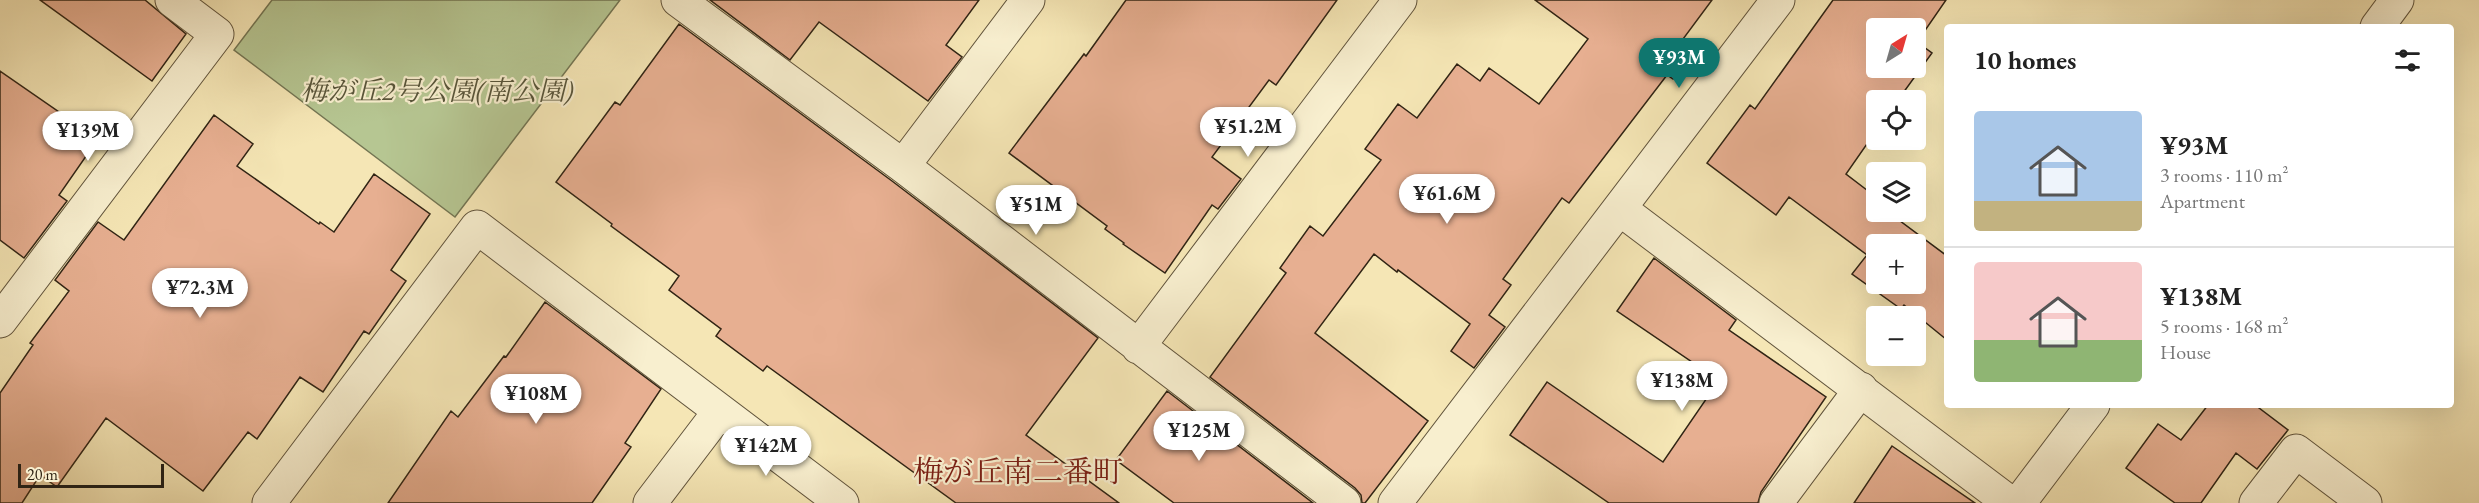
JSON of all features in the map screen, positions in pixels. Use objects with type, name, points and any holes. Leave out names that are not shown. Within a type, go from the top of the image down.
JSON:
[{"type":"street","points":[[0,321],[217,34],[172,0]]},
{"type":"street","points":[[678,0],[903,166],[1344,503]]},
{"type":"street","points":[[903,166],[1028,0]]},
{"type":"street","points":[[1138,346],[1400,0]]},
{"type":"street","points":[[1395,503],[1778,0]]},
{"type":"street","points":[[2379,24],[2397,0]]},
{"type":"street","points":[[1620,209],[1861,388],[2010,503]]},
{"type":"street","points":[[269,503],[477,227],[842,503]]},
{"type":"street","points":[[1776,503],[1861,388]]},
{"type":"street","points":[[2019,503],[2091,408]]},
{"type":"street","points":[[650,503],[720,411]]},
{"type":"street","points":[[2256,503],[2296,451],[2365,503]]},
{"type":"green space","name":"梅が丘2号公園(南公園)","points":[[272,0],[620,0],[455,217],[234,50]]},
{"type":"building","points":[[40,0],[145,0],[186,34],[152,81]]},
{"type":"building","points":[[710,0],[979,0],[946,45],[962,57],[928,101],[819,22],[790,60]]},
{"type":"building","points":[[1126,0],[1337,0],[1276,85],[1269,80],[1212,157],[1241,179],[1218,209],[1212,205],[1165,273],[1123,244],[1105,229],[1107,226],[1009,153],[1084,54],[1086,56]]},
{"type":"building","points":[[1535,0],[1712,0],[1683,39],[1695,48],[1673,79],[1667,75],[1569,203],[1562,198],[1503,279],[1511,285],[1489,315],[1505,327],[1474,368],[1451,351],[1470,324],[1374,254],[1315,333],[1428,421],[1365,503],[1362,503],[1361,495],[1355,488],[1210,377],[1286,273],[1280,268],[1310,226],[1323,236],[1381,160],[1365,149],[1398,104],[1417,118],[1457,64],[1480,81],[1489,68],[1539,104],[1588,39]]},
{"type":"building","points":[[1833,0],[1946,0],[1926,29],[1926,18],[1866,18],[1866,78],[1914,78],[1905,90],[1866,90],[1866,145],[1846,174],[1866,189],[1866,222],[1901,222],[1918,234],[1866,234],[1866,254],[1789,197],[1776,215],[1707,163],[1750,105],[1755,109]]},
{"type":"building","points":[[679,24],[892,181],[1098,338],[1026,435],[1119,503],[956,503],[767,366],[763,371],[716,336],[721,329],[669,290],[679,276],[556,182],[615,102],[620,105]]},
{"type":"building","points":[[1926,49],[1932,53],[1926,61]]},
{"type":"building","points":[[0,71],[98,139],[59,195],[67,201],[24,258],[0,240]]},
{"type":"building","points":[[214,115],[253,144],[237,166],[319,224],[320,222],[334,232],[374,174],[430,214],[391,270],[406,281],[369,334],[364,331],[323,392],[300,377],[257,439],[248,432],[203,491],[106,418],[57,487],[40,475],[22,503],[0,503],[0,393],[33,345],[30,343],[69,291],[55,280],[98,222],[124,240]]},
{"type":"building","points":[[1926,240],[1944,254],[1944,338],[1926,323],[1926,306],[1897,306],[1880,294],[1926,294]]},
{"type":"building","points":[[1866,256],[1866,284],[1852,274]]},
{"type":"building","points":[[1654,258],[1736,320],[1729,330],[1826,397],[1761,492],[1758,503],[1609,503],[1510,435],[1547,382],[1663,462],[1709,395],[1704,391],[1714,377],[1617,311]]},
{"type":"building","points":[[545,302],[661,389],[625,443],[631,447],[592,503],[388,503],[451,411],[458,417],[504,356],[506,357]]},
{"type":"building","points":[[1167,391],[1313,503],[1174,503],[1116,460]]},
{"type":"building","points":[[2206,408],[2259,408],[2288,430],[2257,469],[2236,453],[2201,503],[2175,503],[2126,468],[2158,424],[2181,440]]},
{"type":"building","points":[[1892,446],[1975,503],[1854,503]]},
{"type":"district","name":"梅が丘南二番町","points":[[1018,471]]}]
